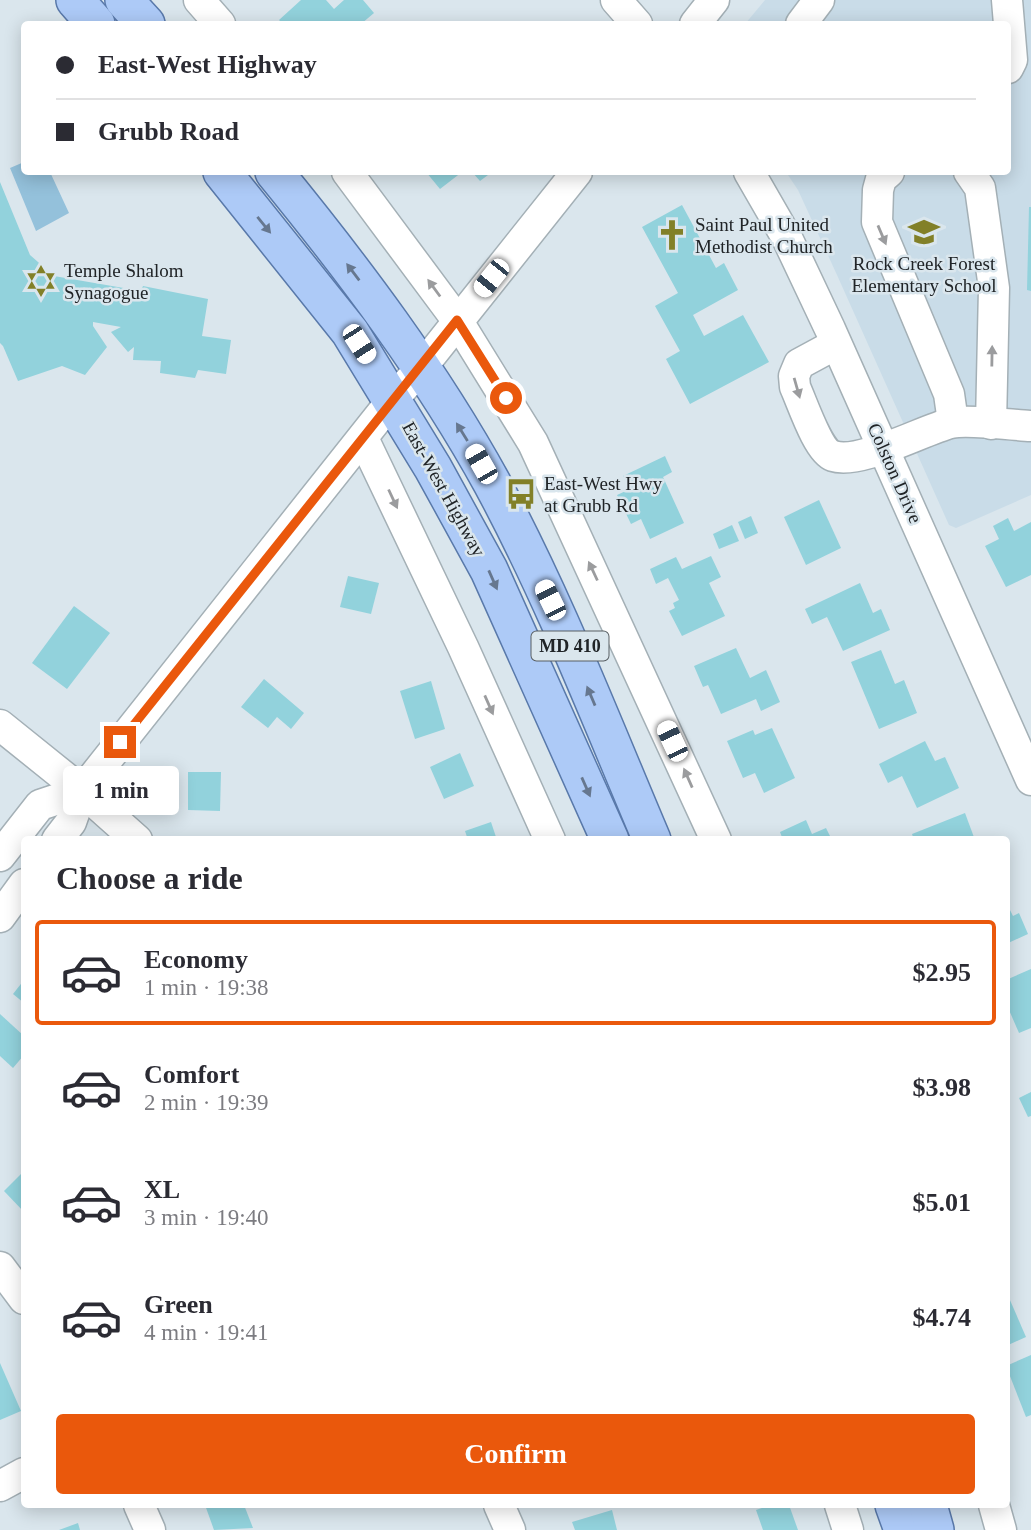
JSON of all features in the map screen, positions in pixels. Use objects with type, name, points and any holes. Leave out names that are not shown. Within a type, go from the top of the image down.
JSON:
[{"type":"main road","points":[[75,0],[93,21]]},
{"type":"main road","points":[[124,0],[143,21]]},
{"type":"main road","name":"East-West Highway","points":[[224,175],[351,332],[393,399],[489,570],[608,836]]},
{"type":"main road","name":"MD 410","points":[[276,175],[367,290],[421,368],[493,485],[550,600],[651,836]]},
{"type":"main road","points":[[895,1508],[903,1530]]},
{"type":"main road","points":[[929,1508],[935,1530]]},
{"type":"street","points":[[199,0],[217,21]]},
{"type":"street","points":[[616,0],[634,21]]},
{"type":"street","points":[[697,21],[714,0]]},
{"type":"street","points":[[803,21],[819,0]]},
{"type":"street","points":[[1007,0],[1009,21]]},
{"type":"street","points":[[349,175],[457,320],[533,443],[714,836]]},
{"type":"street","points":[[60,836],[71,822],[82,791],[575,175]]},
{"type":"street","name":"Colston Drive","points":[[751,175],[787,238],[885,449],[1031,780]]},
{"type":"street","points":[[886,175],[881,179],[878,190],[877,222],[948,394],[953,422]]},
{"type":"street","points":[[971,175],[980,188],[994,288],[991,424]]},
{"type":"street","points":[[836,344],[799,364],[794,376],[795,387],[822,448],[832,456],[848,457],[885,449],[953,422],[1031,426]]},
{"type":"street","points":[[363,438],[463,647],[548,836]]},
{"type":"street","points":[[0,725],[133,836]]},
{"type":"street","points":[[0,856],[40,805],[82,791]]},
{"type":"street","points":[[0,917],[21,888]]},
{"type":"street","points":[[0,1267],[21,1295]]},
{"type":"street","points":[[0,1486],[21,1475]]},
{"type":"street","points":[[140,1508],[150,1530]]},
{"type":"street","points":[[500,1508],[510,1530]]},
{"type":"street","points":[[841,1508],[848,1530]]},
{"type":"street","points":[[995,1508],[1001,1530]]},
{"type":"shaded area","name":"Rock Creek Forest Elementary School","points":[[765,0],[1031,0],[1031,495],[956,528],[949,525],[798,190],[788,175],[1011,175],[1011,21],[748,21]]},
{"type":"shaded area","points":[[21,163],[21,175],[51,175],[69,213],[36,231],[10,168]]},
{"type":"building","points":[[301,0],[326,0],[334,9],[344,0],[363,0],[374,13],[365,21],[279,20]]},
{"type":"building","points":[[428,175],[458,175],[440,189]]},
{"type":"building","points":[[475,175],[488,175],[480,181]]},
{"type":"building","name":"Temple Shalom Synagogue","points":[[0,182],[30,255],[54,276],[141,291],[143,286],[208,299],[202,336],[231,340],[226,374],[198,370],[195,378],[160,373],[161,361],[133,360],[134,347],[128,352],[111,332],[121,327],[93,322],[107,347],[85,375],[62,366],[18,381],[0,343]]},
{"type":"building","points":[[682,205],[716,268],[724,263],[738,290],[693,315],[704,336],[743,315],[769,362],[690,404],[666,359],[680,351],[655,306],[678,293],[642,227]]},
{"type":"building","points":[[1031,207],[1031,291],[1027,290]]},
{"type":"building","points":[[665,456],[672,472],[663,477],[684,523],[650,539],[641,519],[631,524],[617,495],[630,489],[623,476]]},
{"type":"building","points":[[819,500],[841,548],[806,565],[784,517]]},
{"type":"building","points":[[751,516],[758,533],[745,539],[738,522]]},
{"type":"building","points":[[1008,518],[1014,531],[1031,522],[1031,575],[1006,587],[985,546],[999,539],[993,526]]},
{"type":"building","points":[[732,525],[739,541],[719,549],[713,534]]},
{"type":"building","points":[[711,556],[721,577],[709,583],[725,616],[682,636],[669,611],[675,608],[673,603],[679,600],[668,578],[656,584],[650,569],[676,557],[682,569]]},
{"type":"building","points":[[348,576],[379,583],[371,614],[340,607]]},
{"type":"building","points":[[860,583],[873,613],[881,609],[890,630],[843,651],[827,617],[812,624],[805,609]]},
{"type":"building","points":[[74,606],[110,633],[67,689],[32,663]]},
{"type":"building","points":[[736,648],[750,678],[766,670],[780,702],[761,711],[756,699],[721,714],[708,685],[703,687],[694,666]]},
{"type":"building","points":[[881,650],[895,684],[904,680],[917,713],[879,729],[851,662]]},
{"type":"building","points":[[264,679],[304,713],[291,729],[277,717],[268,728],[241,707]]},
{"type":"building","points":[[431,681],[445,729],[415,739],[400,691]]},
{"type":"building","points":[[772,728],[795,778],[764,793],[755,773],[743,778],[727,741],[753,730],[755,735]]},
{"type":"building","points":[[925,741],[935,761],[945,757],[959,788],[917,808],[902,776],[888,783],[879,764]]},
{"type":"building","points":[[460,753],[474,786],[444,799],[430,767]]},
{"type":"building","points":[[188,772],[221,772],[220,811],[188,810]]},
{"type":"building","points":[[965,813],[974,836],[913,836]]},
{"type":"building","points":[[806,820],[812,834],[826,828],[830,836],[782,836],[780,832]]},
{"type":"building","points":[[491,822],[496,836],[467,836],[465,831]]},
{"type":"building","points":[[1010,910],[1013,916],[1019,913],[1028,934],[1010,942]]},
{"type":"building","points":[[1031,969],[1031,1028],[1019,1033],[1010,1012],[1010,978]]},
{"type":"building","points":[[21,984],[21,1001],[13,994]]},
{"type":"building","points":[[0,1014],[21,1033],[21,1059],[13,1068],[0,1056]]},
{"type":"building","points":[[1031,1092],[1031,1116],[1028,1117],[1019,1098]]},
{"type":"building","points":[[21,1174],[21,1209],[4,1191]]},
{"type":"building","points":[[1010,1300],[1026,1337],[1010,1344]]},
{"type":"building","points":[[1031,1355],[1031,1415],[1026,1417],[1010,1376],[1010,1364]]},
{"type":"building","points":[[0,1363],[21,1411],[0,1420]]},
{"type":"building","points":[[206,1508],[245,1508],[253,1528],[214,1530]]},
{"type":"building","points":[[790,1508],[798,1530],[763,1530],[756,1510]]},
{"type":"building","points":[[612,1510],[617,1530],[575,1530],[572,1522]]},
{"type":"building","points":[[78,1523],[80,1530],[59,1530]]},
{"type":"place","name":"Rock Creek Forest Elementary School","points":[[924,232]]},
{"type":"place","name":"Saint Paul United Methodist Church","points":[[672,235]]},
{"type":"place","name":"Temple Shalom Synagogue","points":[[41,281]]},
{"type":"place","name":"East-West Hwy at Grubb Rd","points":[[521,494]]},
{"type":"route","points":[[120,742],[457,320],[506,398]]}]
